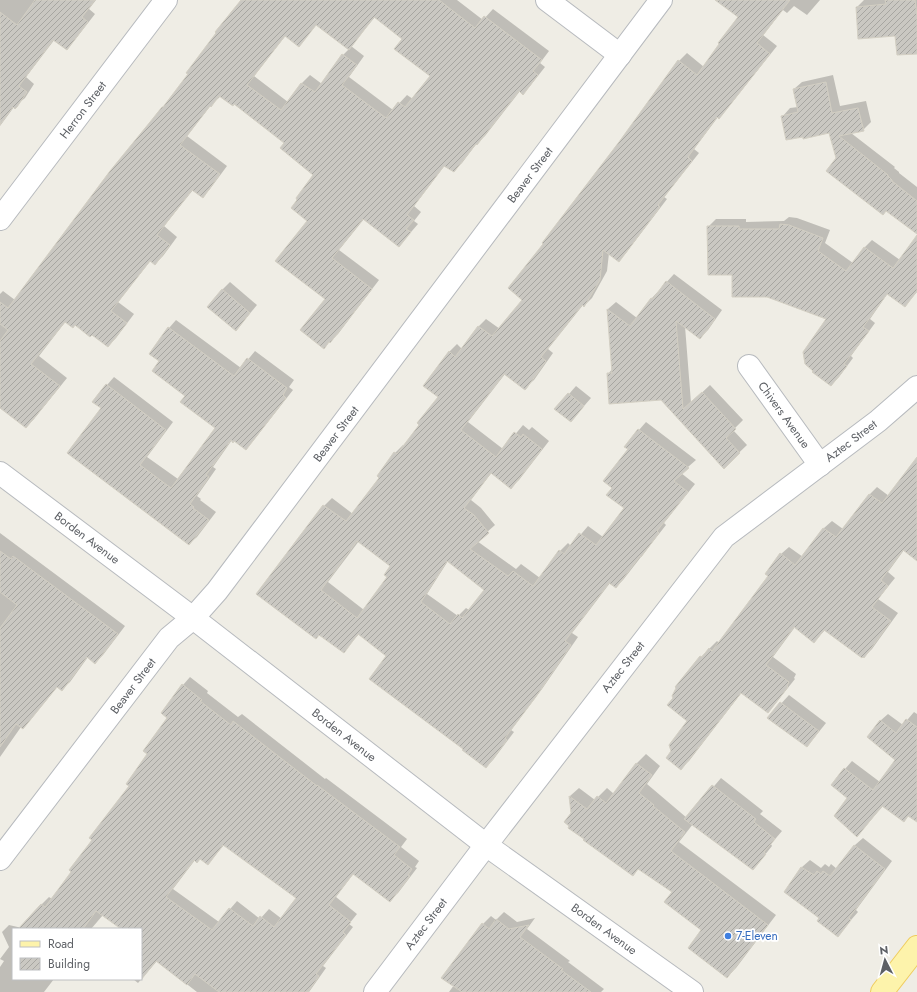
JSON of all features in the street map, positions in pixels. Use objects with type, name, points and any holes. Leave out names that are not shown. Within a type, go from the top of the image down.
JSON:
[{"type":"main road","points":[[882,992],[917,947]]},
{"type":"street","name":"Herron Street","points":[[0,219],[166,0]]},
{"type":"street","points":[[547,0],[620,55]]},
{"type":"street","name":"Beaver Street","points":[[0,859],[169,638],[193,618],[217,592],[661,0]]},
{"type":"street","name":"Chivers Avenue","points":[[749,366],[820,464]]},
{"type":"street","name":"Aztec Street","points":[[375,992],[486,845],[724,537],[878,421],[917,387]]},
{"type":"street","name":"Borden Avenue","points":[[0,473],[193,618],[486,845],[692,992]]},
{"type":"building","points":[[35,0],[95,0],[82,17],[88,22],[67,50],[53,40],[19,86],[27,92],[17,107],[15,109],[13,107],[0,125],[0,12],[17,25]]},
{"type":"building","points":[[241,0],[439,0],[475,28],[484,16],[542,60],[533,71],[538,75],[523,95],[519,91],[454,172],[444,166],[407,215],[414,220],[406,229],[411,232],[399,247],[363,219],[332,258],[372,289],[324,349],[300,330],[325,299],[275,261],[307,221],[291,208],[297,200],[296,198],[313,175],[280,148],[284,143],[234,104],[233,106],[219,96],[180,145],[220,174],[203,198],[192,190],[157,235],[170,245],[155,265],[150,261],[111,311],[127,323],[108,347],[92,335],[90,337],[75,325],[73,328],[65,322],[31,364],[60,386],[26,428],[0,408],[0,341],[8,330],[0,324],[0,302],[8,308],[110,171],[188,74],[186,73],[216,33],[215,32]],"holes":[[[374,17],[402,39],[394,49],[430,76],[405,107],[398,102],[386,118],[342,85],[357,65],[342,54],[315,92],[301,83],[281,110],[247,85],[285,36],[299,47],[316,25],[349,50]]]},
{"type":"building","points":[[715,0],[790,0],[757,43],[770,54],[719,119],[717,117],[688,157],[692,161],[658,205],[660,207],[619,262],[603,250],[600,280],[584,307],[582,305],[541,357],[546,361],[526,389],[525,390],[504,374],[461,430],[496,457],[514,432],[521,437],[523,434],[542,449],[511,489],[491,473],[464,508],[474,515],[489,533],[470,549],[508,576],[513,571],[533,586],[559,550],[564,554],[579,533],[596,545],[624,508],[606,495],[612,488],[603,481],[628,449],[624,447],[638,429],[689,468],[674,481],[688,492],[657,531],[659,533],[641,557],[640,556],[616,588],[609,583],[565,641],[571,645],[535,698],[505,738],[507,740],[486,768],[369,679],[386,656],[358,634],[344,653],[319,635],[316,639],[256,594],[323,505],[346,521],[379,478],[377,476],[394,452],[397,454],[419,425],[417,423],[438,397],[423,386],[449,351],[455,357],[478,326],[492,336],[522,300],[508,288],[543,244],[542,243],[619,142],[678,60],[697,75],[719,44],[718,43],[738,17]],"holes":[[[357,541],[390,566],[384,575],[387,577],[357,618],[321,590]],[[447,561],[484,590],[462,618],[458,614],[450,624],[421,602]]]},
{"type":"building","points":[[885,0],[915,0],[917,16],[917,54],[897,55],[895,36],[858,39],[856,7],[886,4]]},
{"type":"building","points":[[826,82],[832,113],[858,108],[864,131],[839,136],[888,175],[892,181],[917,201],[917,234],[886,211],[883,215],[826,171],[836,158],[829,133],[803,139],[803,137],[786,140],[781,116],[798,112],[793,89]]},
{"type":"building","points":[[780,224],[789,225],[823,238],[818,251],[846,271],[864,247],[893,268],[917,235],[917,291],[905,307],[887,294],[863,327],[869,331],[844,364],[847,366],[831,386],[812,372],[813,371],[805,364],[803,352],[826,319],[767,297],[732,297],[732,275],[708,275],[707,226],[739,226],[739,229],[779,229]]},
{"type":"building","points":[[666,281],[715,319],[700,339],[676,321],[683,409],[702,392],[736,429],[726,438],[740,453],[724,469],[661,400],[609,404],[607,373],[612,373],[607,309],[630,326]]},
{"type":"building","points":[[222,289],[250,313],[236,331],[207,307]]},
{"type":"building","points":[[168,327],[234,376],[247,358],[287,388],[283,395],[286,398],[246,450],[234,441],[233,443],[231,440],[206,475],[209,477],[190,504],[209,520],[189,545],[67,453],[101,408],[92,402],[106,384],[166,430],[140,465],[171,488],[215,428],[180,402],[185,396],[152,371],[159,361],[149,354]]},
{"type":"building","points":[[568,393],[584,406],[571,422],[554,409]]},
{"type":"building","points":[[917,457],[917,561],[903,550],[881,580],[888,586],[872,607],[891,621],[864,658],[824,630],[814,643],[794,627],[766,665],[789,682],[788,687],[768,713],[741,693],[681,770],[666,758],[671,751],[669,745],[687,721],[667,705],[673,698],[672,696],[676,688],[675,687],[700,656],[702,657],[709,648],[712,651],[768,576],[765,574],[780,553],[795,565],[823,528],[836,537],[869,494],[882,503]]},
{"type":"building","points":[[0,551],[11,559],[13,556],[118,634],[95,664],[87,657],[62,691],[57,687],[23,729],[16,724],[0,747],[0,628],[17,605],[0,592]]},
{"type":"building","points":[[182,684],[202,700],[200,701],[231,725],[233,721],[317,786],[400,847],[394,855],[412,869],[408,875],[410,876],[390,902],[353,874],[329,905],[351,922],[343,932],[346,935],[316,974],[319,976],[308,992],[219,992],[195,974],[187,985],[156,961],[142,979],[142,928],[120,928],[96,911],[84,928],[19,928],[41,904],[45,907],[71,872],[69,870],[92,840],[89,838],[129,786],[126,784],[147,754],[143,751],[167,718],[161,713]],"holes":[[[223,845],[296,898],[274,927],[260,916],[253,926],[229,908],[212,930],[166,897],[194,860],[197,863],[200,859],[208,865]]]},
{"type":"building","points":[[780,702],[819,731],[807,747],[767,718]]},
{"type":"building","points":[[906,719],[917,727],[917,822],[908,816],[904,822],[882,806],[857,837],[834,816],[847,798],[831,785],[844,768],[873,790],[895,760],[867,737],[880,720],[896,733]]},
{"type":"building","points":[[636,763],[652,775],[639,793],[685,832],[671,851],[768,925],[727,978],[688,948],[701,930],[664,902],[672,892],[638,869],[633,876],[583,840],[584,839],[568,828],[569,826],[564,822],[571,813],[569,796],[587,809],[597,796],[606,803]]},
{"type":"building","points":[[712,785],[756,819],[754,822],[775,839],[764,852],[766,854],[753,870],[684,819]]},
{"type":"building","points":[[854,845],[885,869],[849,918],[851,920],[838,937],[817,921],[819,918],[784,892],[801,867],[814,875],[817,871],[821,874],[823,871],[830,876]]},
{"type":"building","points":[[496,919],[509,929],[529,925],[520,937],[591,992],[462,992],[441,978],[482,923],[489,929]]},
{"type":"place","name":"7-Eleven","points":[[728,936]]}]
